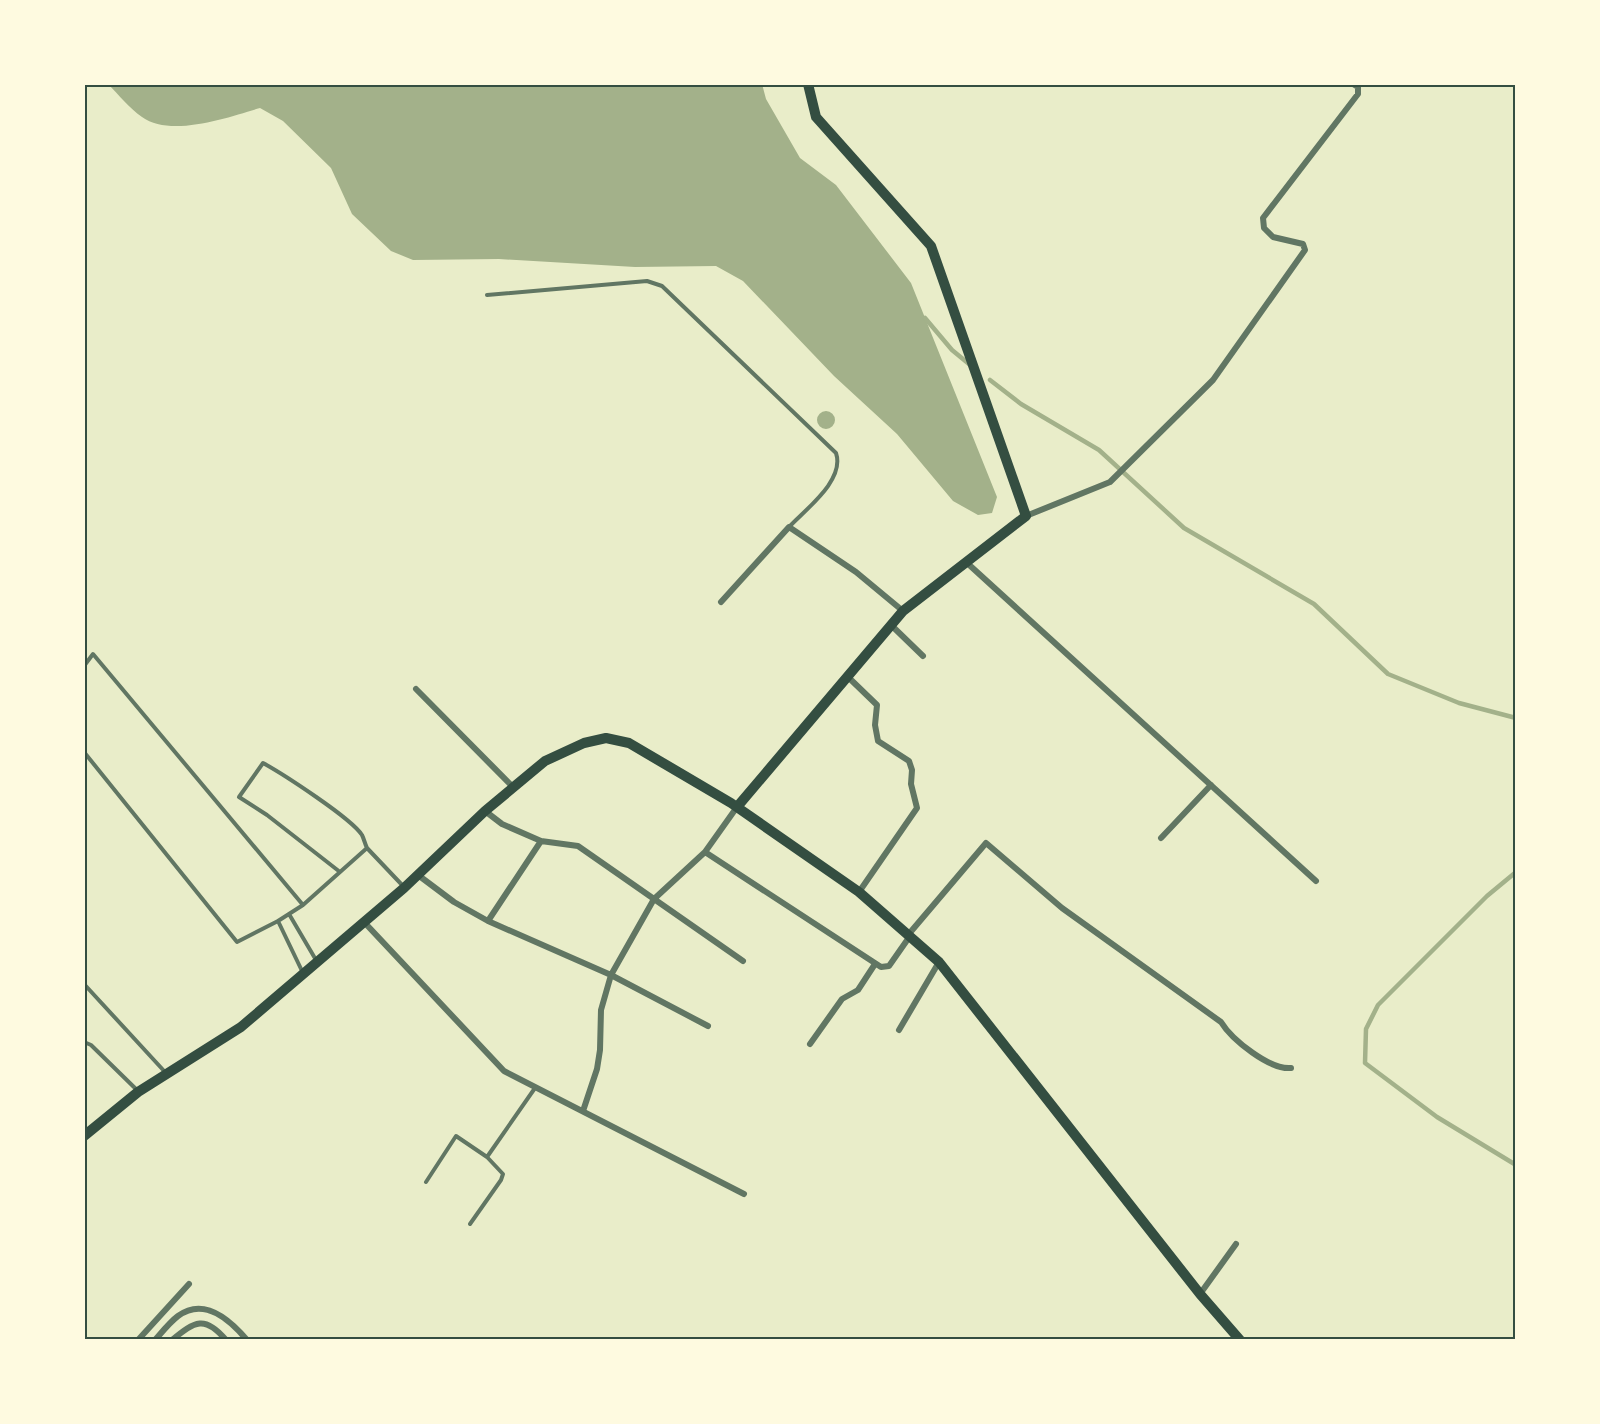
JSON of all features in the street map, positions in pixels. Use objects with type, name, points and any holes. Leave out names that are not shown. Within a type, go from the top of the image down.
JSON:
[{"type":"main road","points":[[737,807],[849,678],[903,611],[1026,516],[931,246],[816,117],[808,84]]},
{"type":"main road","points":[[86,1130],[138,1092],[241,1027],[404,888],[485,811],[545,761],[584,743],[606,738],[629,743],[737,807],[859,892],[939,962],[1200,1294],[1239,1340]]},
{"type":"street","points":[[1026,516],[1110,482],[1213,380],[1305,250],[1303,244],[1274,237],[1264,228],[1263,218],[1358,94],[1358,87],[1353,84]]},
{"type":"street","points":[[721,602],[789,527],[856,572],[903,611]]},
{"type":"street","points":[[966,562],[1316,881]]},
{"type":"street","points":[[891,625],[923,656]]},
{"type":"street","points":[[849,678],[877,705],[875,724],[878,741],[909,761],[912,770],[911,784],[917,808],[859,892]]},
{"type":"street","points":[[416,689],[513,787]]},
{"type":"street","points":[[1161,838],[1211,785]]},
{"type":"street","points":[[583,1111],[597,1069],[601,1010],[611,975],[654,899],[705,852],[737,807]]},
{"type":"street","points":[[485,811],[502,824],[541,841],[578,846],[743,961]]},
{"type":"street","points":[[488,921],[541,841]]},
{"type":"street","points":[[705,852],[875,964],[889,966],[909,935],[986,843],[1062,908],[1221,1022],[1228,1034],[1239,1043],[1280,1069],[1291,1068]]},
{"type":"street","points":[[418,875],[454,902],[488,921],[611,975],[708,1026]]},
{"type":"street","points":[[364,922],[504,1071],[744,1194]]},
{"type":"street","points":[[899,1030],[939,962]]},
{"type":"street","points":[[810,1044],[842,999],[861,987],[875,964]]},
{"type":"street","points":[[1200,1294],[1236,1244]]},
{"type":"street","points":[[138,1340],[189,1284]]},
{"type":"street","points":[[199,1309],[200,1323]]},
{"type":"street","points":[[155,1340],[178,1316],[199,1309],[222,1315],[247,1340]]},
{"type":"street","points":[[172,1340],[186,1328],[200,1323],[215,1328],[226,1340]]},
{"type":"lane","points":[[487,295],[647,281],[662,286],[836,453],[840,463],[834,477],[789,527]]},
{"type":"lane","points":[[84,666],[93,654],[303,905]]},
{"type":"lane","points":[[84,752],[237,942],[303,905],[367,849]]},
{"type":"lane","points":[[340,872],[267,815],[239,797],[263,763],[282,773],[351,824],[362,835],[367,849],[404,888]]},
{"type":"lane","points":[[289,914],[317,961]]},
{"type":"lane","points":[[278,921],[304,974]]},
{"type":"lane","points":[[84,984],[167,1075]]},
{"type":"lane","points":[[84,1042],[91,1046],[138,1092]]},
{"type":"lane","points":[[487,1157],[535,1087]]},
{"type":"lane","points":[[426,1182],[456,1136],[487,1157],[503,1174],[470,1224]]},
{"type":"shaded area","points":[[108,84],[762,84],[766,99],[800,158],[836,185],[911,283],[997,497],[992,513],[978,515],[953,501],[897,434],[834,376],[743,281],[716,266],[635,267],[499,259],[413,260],[391,251],[352,214],[331,168],[283,121],[260,108],[200,124],[168,126],[142,117],[128,106]]},
{"type":"shaded area","points":[[826,411],[832,414],[835,420],[832,426],[826,429],[820,426],[817,420],[820,414]]},
{"type":"waterway","points":[[925,318],[952,350],[969,364]]},
{"type":"waterway","points":[[990,380],[1021,404],[1099,450],[1184,528],[1314,604],[1388,674],[1459,703],[1516,718]]},
{"type":"waterway","points":[[1516,872],[1487,896],[1378,1005],[1366,1029],[1365,1063],[1437,1117],[1516,1165]]}]
